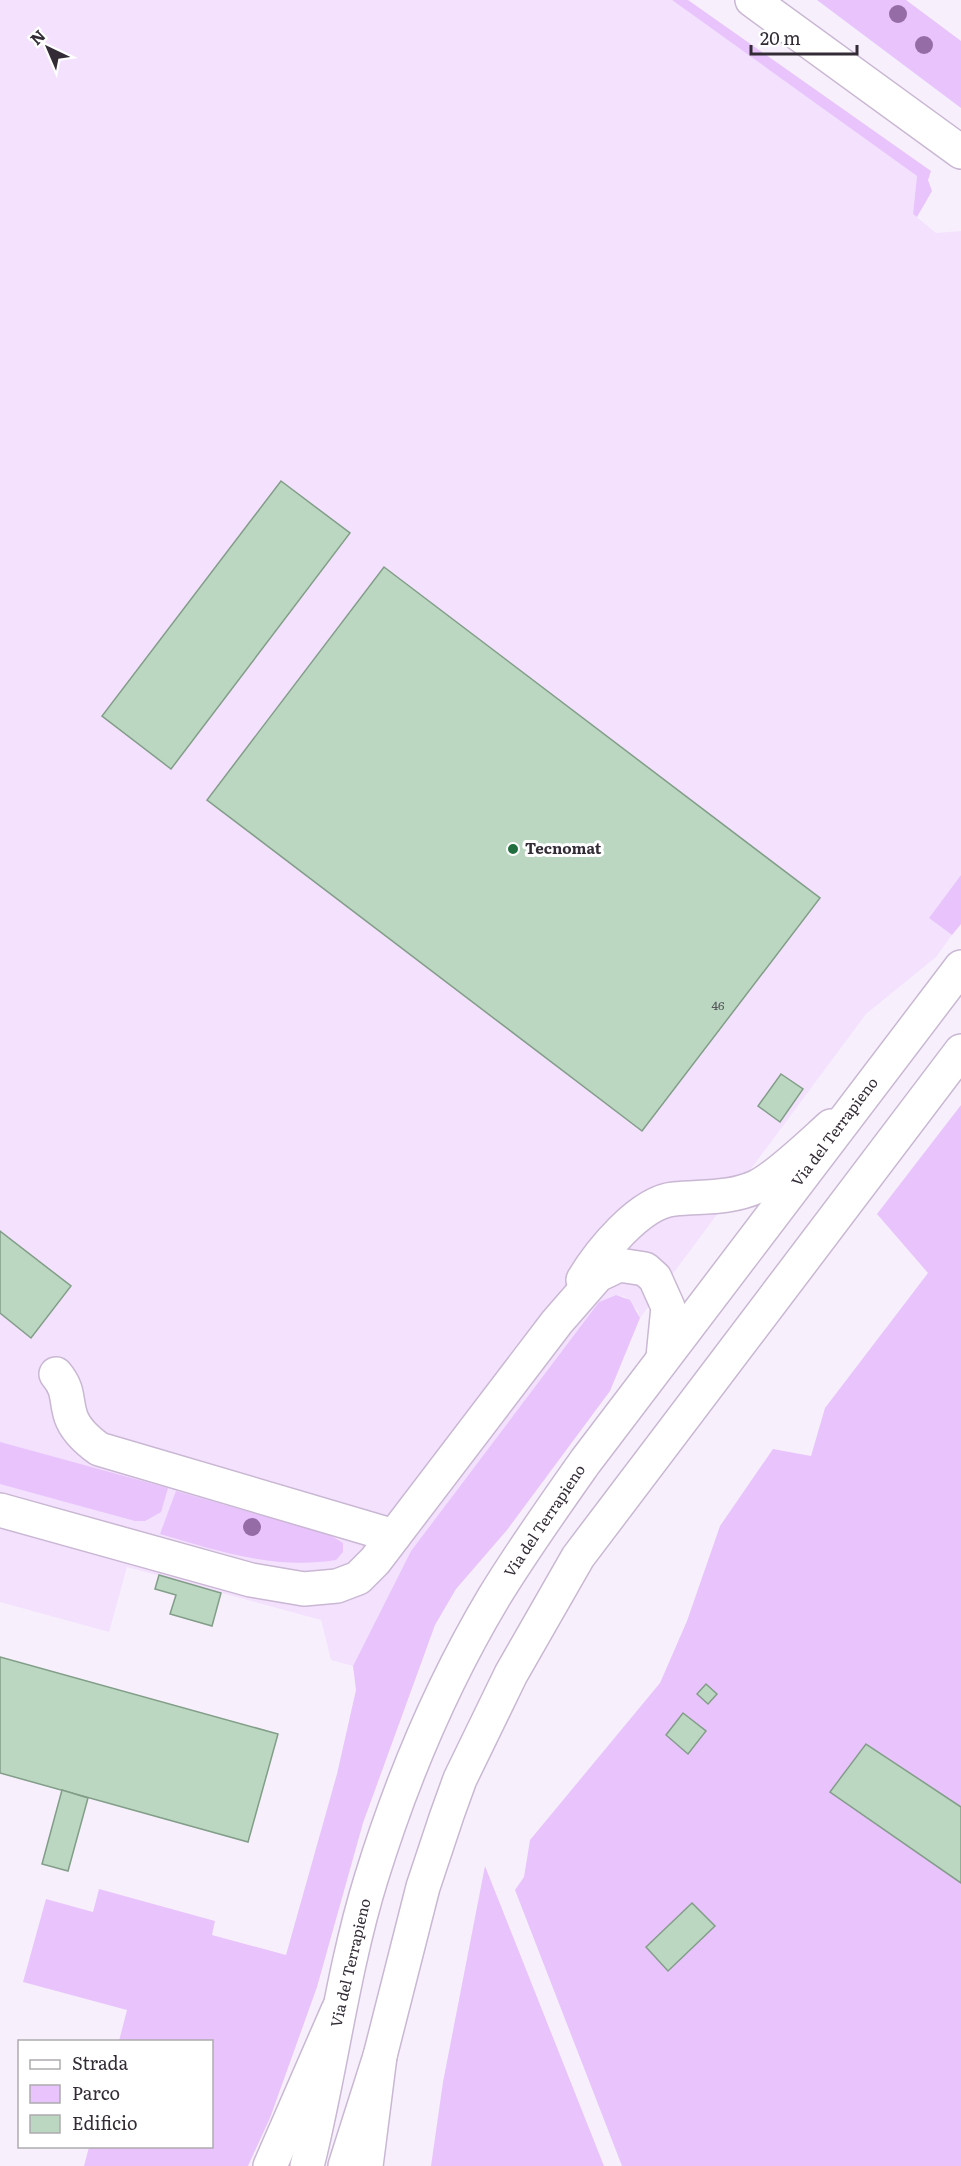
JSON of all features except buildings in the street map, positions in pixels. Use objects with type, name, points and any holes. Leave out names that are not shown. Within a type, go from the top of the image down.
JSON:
[{"type":"main road","points":[[752,0],[961,152]]},
{"type":"main road","name":"Via del Terrapieno","points":[[307,2166],[338,2010],[370,1881],[392,1815],[436,1710],[493,1599],[529,1542],[663,1357],[961,967]]},
{"type":"main road","points":[[345,2166],[380,2056],[423,1887],[457,1788],[511,1674],[578,1557],[961,1052]]},
{"type":"main road","points":[[557,1322],[609,1243],[641,1213],[671,1199],[714,1198],[756,1187],[855,1105]]},
{"type":"main road","points":[[0,1510],[251,1580],[304,1589],[337,1586],[357,1578],[375,1562],[557,1322],[598,1275],[619,1265],[645,1269],[655,1278],[668,1307],[663,1357]]},
{"type":"main road","points":[[56,1374],[65,1384],[71,1418],[83,1437],[99,1449],[394,1536]]},
{"type":"main road","points":[[270,2166],[338,2010]]},
{"type":"main road","points":[[366,2166],[380,2056]]},
{"type":"shaded area","points":[[0,0],[672,0],[917,176],[913,214],[936,233],[961,231],[961,875],[929,918],[952,935],[936,957],[866,1014],[640,1318],[638,1311],[625,1297],[615,1295],[599,1302],[411,1551],[353,1666],[331,1660],[321,1620],[127,1567],[109,1632],[0,1602]]},
{"type":"green space","points":[[672,0],[688,0],[931,171],[928,180],[932,191],[917,217],[913,214],[917,176]]},
{"type":"green space","points":[[817,0],[906,0],[961,41],[961,108]]},
{"type":"green space","points":[[961,875],[961,924],[952,935],[929,918]]},
{"type":"green space","points":[[961,1105],[961,2166],[622,2166],[515,1890],[524,1877],[530,1840],[660,1683],[687,1621],[720,1526],[773,1449],[811,1456],[825,1408],[928,1273],[877,1214]]},
{"type":"green space","points":[[616,1295],[630,1300],[640,1318],[610,1391],[507,1530],[456,1589],[435,1625],[363,1823],[317,1987],[270,2118],[248,2166],[84,2166],[89,2148],[213,2148],[213,2040],[119,2040],[127,2010],[23,1982],[46,1899],[93,1912],[99,1889],[215,1921],[212,1935],[286,1955],[337,1774],[356,1690],[353,1666],[411,1551],[599,1302]]},
{"type":"green space","points":[[0,1442],[168,1488],[161,1512],[145,1521],[135,1521],[0,1484]]},
{"type":"green space","points":[[176,1491],[330,1535],[343,1543],[343,1552],[336,1560],[291,1563],[269,1561],[225,1552],[160,1534]]},
{"type":"green space","points":[[485,1866],[604,2166],[431,2166],[443,2082]]},
{"type":"place","name":"Tecnomat","points":[[513,849]]}]
